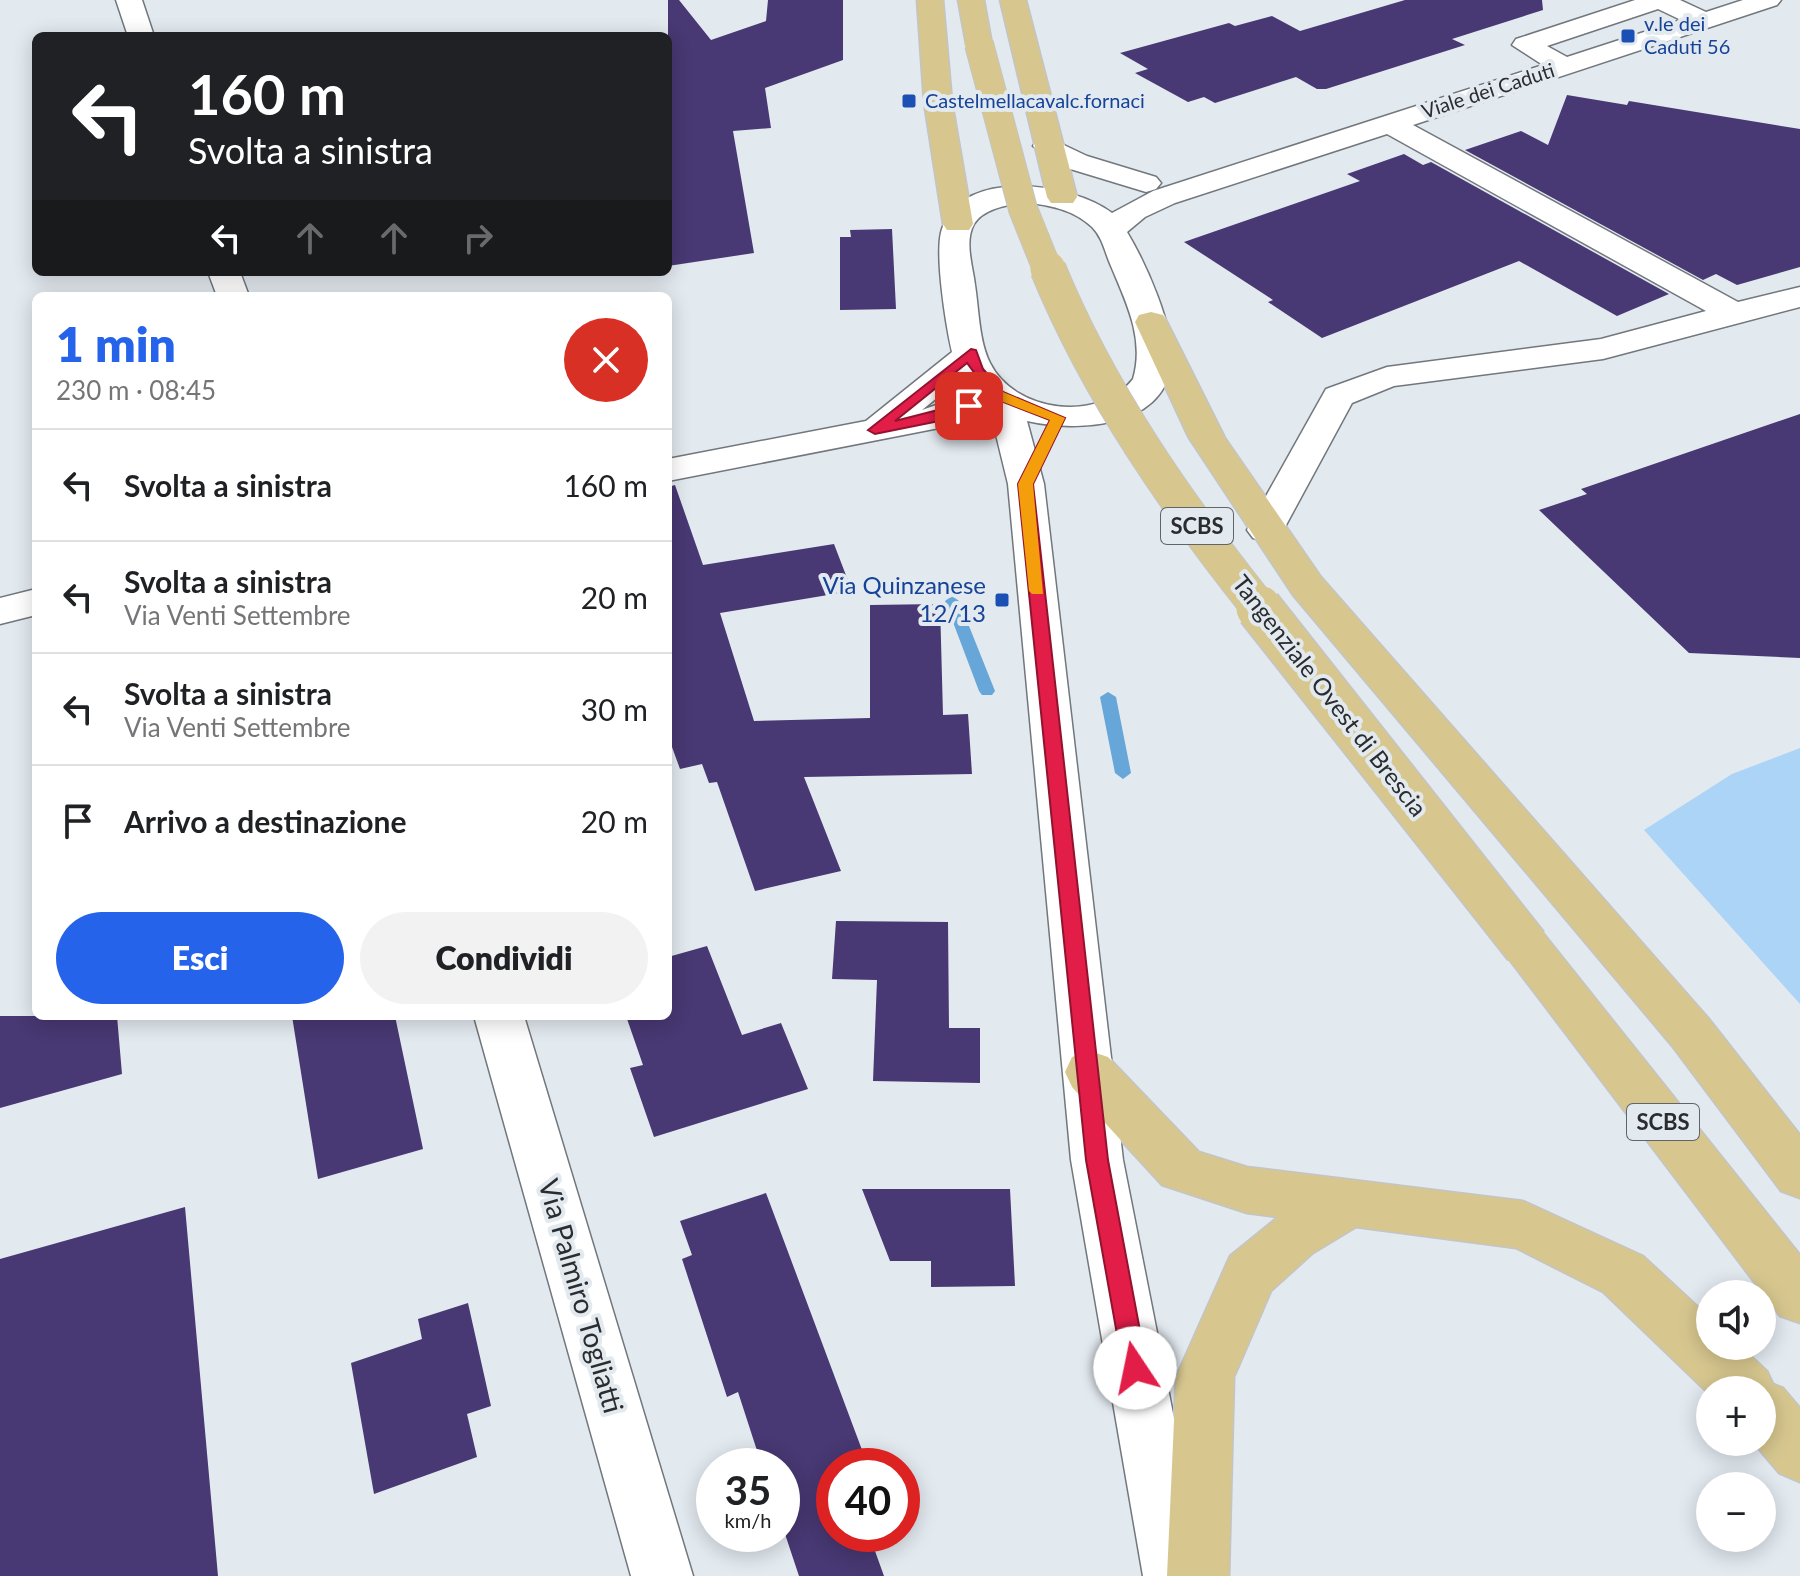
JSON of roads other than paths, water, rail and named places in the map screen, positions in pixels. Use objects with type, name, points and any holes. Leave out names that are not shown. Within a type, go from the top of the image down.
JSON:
[{"type":"main road","points":[[930,0],[938,102],[958,224]]},
{"type":"main road","name":"Tangenziale Ovest di Brescia","points":[[971,0],[979,44],[1023,209],[1073,330],[1132,432],[1217,555],[1800,1298]]},
{"type":"main road","points":[[1013,0],[1047,146],[1067,199]]},
{"type":"main road","points":[[1151,322],[1207,438],[1266,530],[1307,586],[1691,1033],[1800,1175]]},
{"type":"main road","name":"Tangenziale Ovest di Brescia","points":[[1526,946],[1800,1248]]},
{"type":"main road","points":[[1090,1072],[1181,1169],[1247,1190],[1523,1225],[1623,1274],[1731,1376]]},
{"type":"main road","points":[[1198,1576],[1205,1377],[1250,1274],[1294,1236],[1350,1203]]},
{"type":"main road","points":[[1776,1425],[1800,1453]]},
{"type":"street","points":[[129,0],[140,32]]},
{"type":"street","points":[[1565,66],[1525,45],[1660,0],[1704,21]]},
{"type":"street","name":"Viale dei Caduti","points":[[1110,230],[1134,211],[1210,183],[1768,0]]},
{"type":"street","points":[[1390,124],[1734,313]]},
{"type":"street","points":[[1047,146],[1077,162],[1146,183]]},
{"type":"street","name":"Viale dei Caduti","points":[[1067,199],[1146,183],[1210,183]]},
{"type":"street","points":[[672,469],[939,417],[1001,397],[1058,418],[1094,416],[1121,406],[1142,392],[1154,370],[1151,322],[1110,230],[1067,199],[1023,193],[997,198],[973,209],[958,224],[954,249],[976,370],[1001,397],[1026,484],[1097,1160],[1174,1576]]},
{"type":"street","points":[[1266,530],[1338,396],[1387,377],[1603,349],[1800,297]]},
{"type":"street","points":[[875,430],[971,353]]},
{"type":"street","points":[[1026,484],[1058,418]]},
{"type":"street","points":[[0,611],[32,603]]},
{"type":"street","name":"Via Palmiro Togliatti","points":[[500,1020],[662,1576]]},
{"type":"waterway","points":[[952,601],[987,691]]},
{"type":"waterway","points":[[1108,697],[1123,773]]},
{"type":"place","name":"v.le dei Caduti 56","points":[[1628,36]]},
{"type":"place","name":"Castelmellacavalc.fornaci","points":[[909,101]]},
{"type":"place","name":"Via Quinzanese 12/13","points":[[1002,600]]}]
